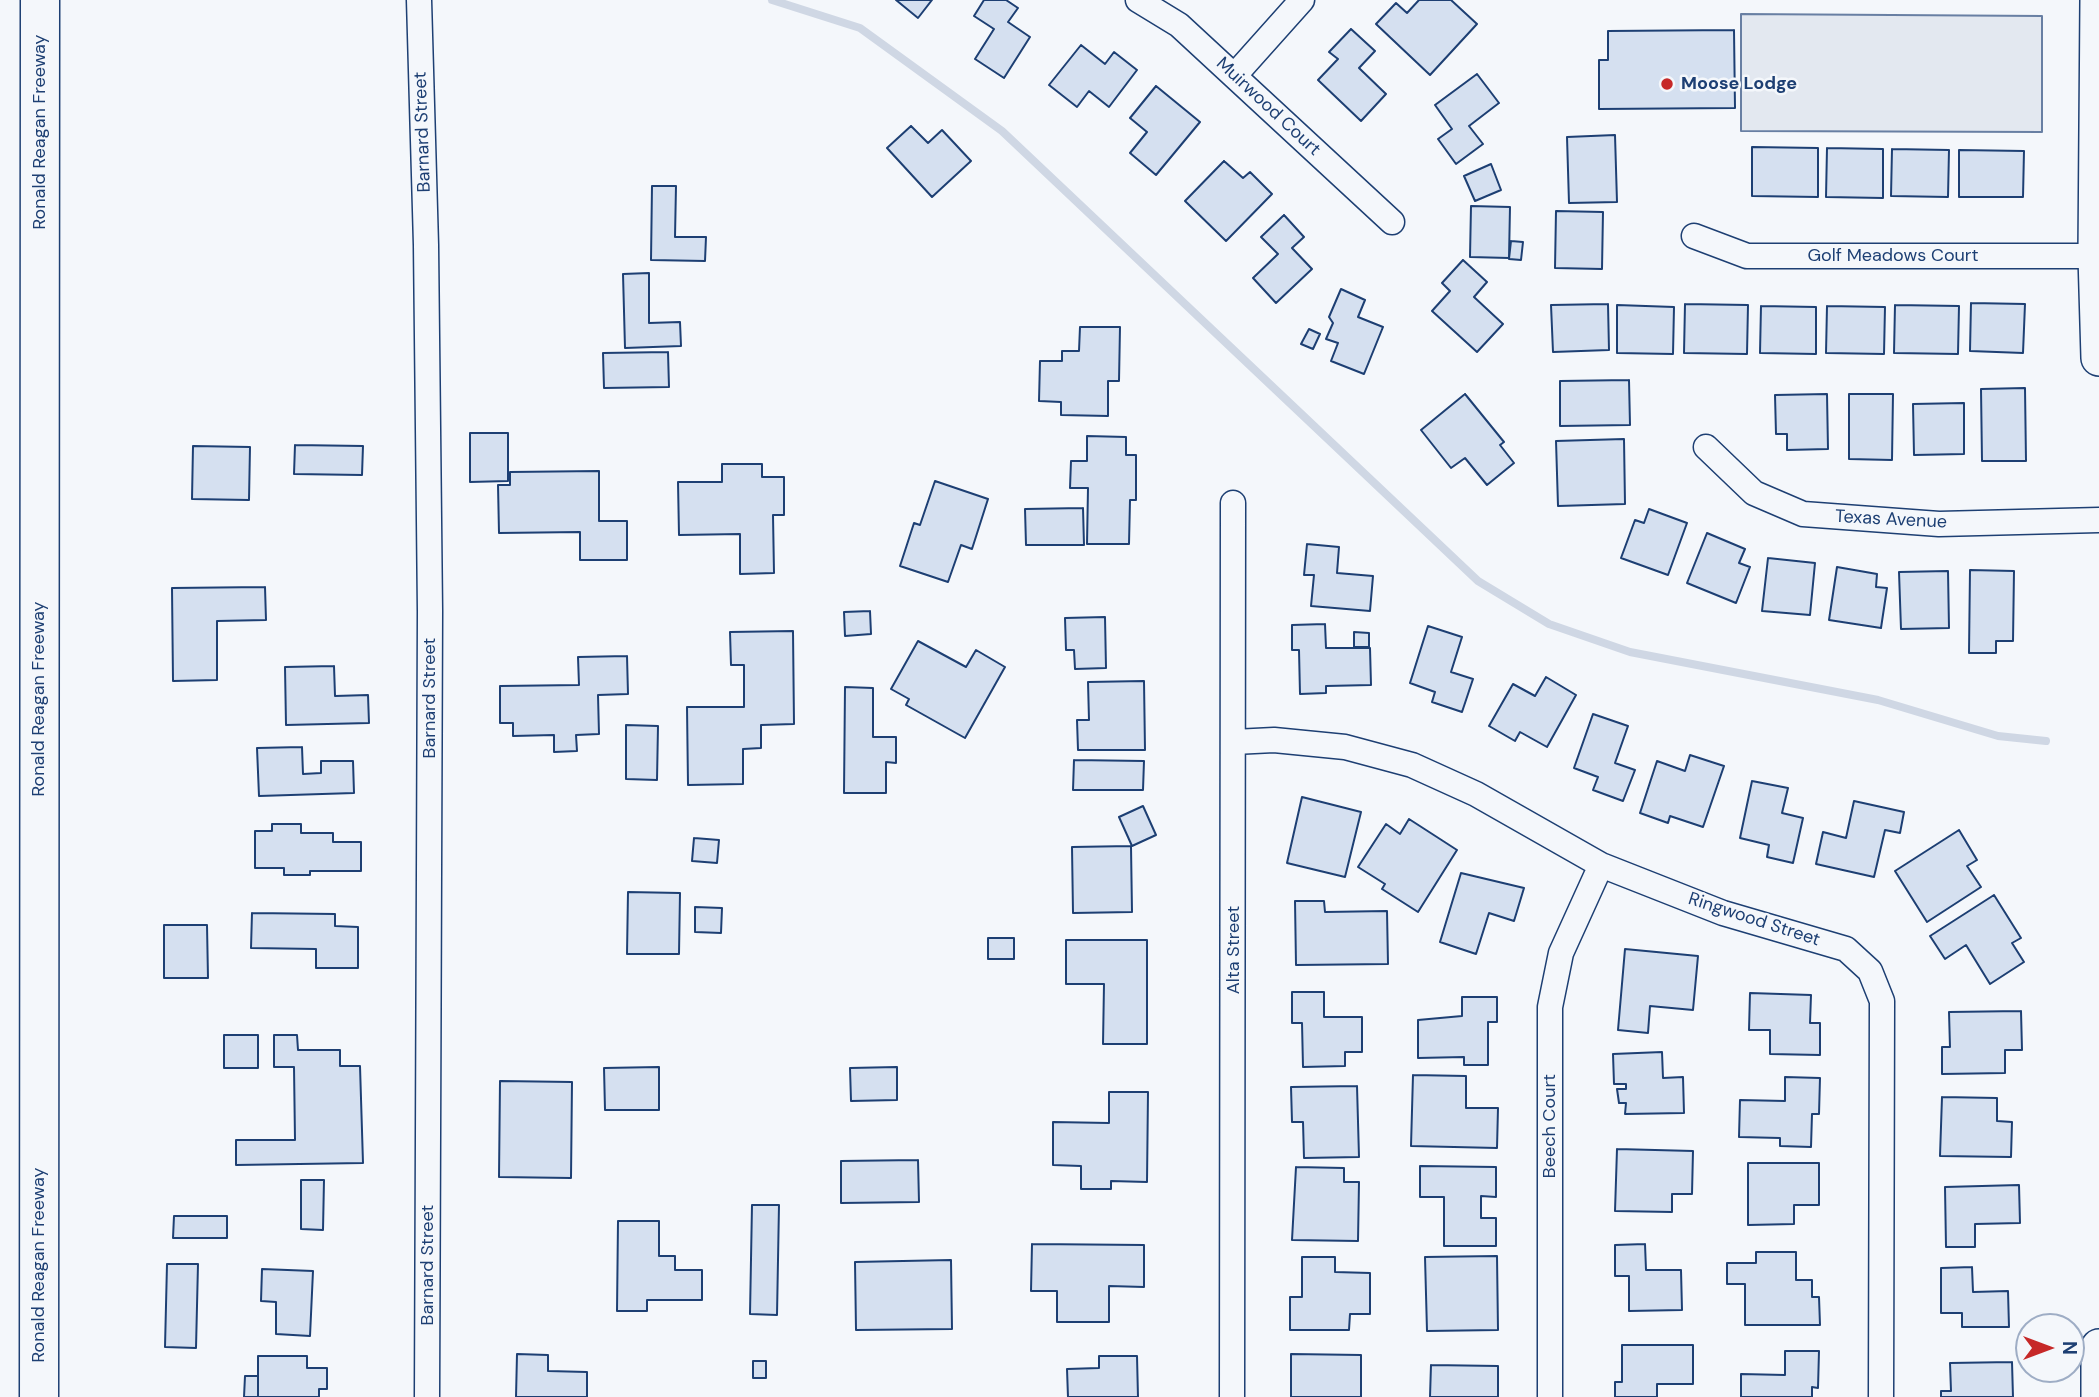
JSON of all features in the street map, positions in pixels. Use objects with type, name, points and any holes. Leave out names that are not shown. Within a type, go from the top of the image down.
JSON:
[{"type":"highway","name":"Ronald Reagan Freeway","points":[[39,1397],[40,0]]},
{"type":"main road","points":[[2098,0],[2096,256],[2099,358]]},
{"type":"main road","points":[[2099,1347],[2099,1397]]},
{"type":"street","name":"Barnard Street","points":[[419,0],[426,245],[430,611],[427,1397]]},
{"type":"street","name":"Muirwood Court","points":[[1138,0],[1179,26],[1236,75],[1392,222]]},
{"type":"street","points":[[1236,75],[1301,0]]},
{"type":"street","name":"Golf Meadows Court","points":[[1694,236],[1747,256],[2096,256]]},
{"type":"street","name":"Texas Avenue","points":[[1706,447],[1754,493],[1803,514],[1939,524],[2099,520]]},
{"type":"street","name":"Alta Street","points":[[1233,503],[1233,1397]]},
{"type":"street","name":"Ringwood Street","points":[[1234,742],[1274,740],[1345,747],[1412,765],[1476,794],[1601,865],[1723,913],[1846,949],[1870,971],[1882,1001],[1881,1397]]},
{"type":"street","name":"Beech Court","points":[[1550,1397],[1550,1007],[1561,953],[1601,865]]},
{"type":"shaded area","points":[[1741,14],[2042,16],[2042,132],[1741,131]]},
{"type":"building","points":[[896,0],[932,0],[918,18]]},
{"type":"building","points":[[984,0],[1006,0],[1018,8],[1008,22],[1030,37],[1004,78],[975,59],[994,29],[974,16]]},
{"type":"building","points":[[1419,0],[1451,0],[1477,24],[1430,75],[1376,24],[1396,3],[1407,13]]},
{"type":"building","points":[[1351,29],[1375,51],[1359,68],[1386,94],[1361,121],[1318,80],[1338,59],[1329,52]]},
{"type":"building","name":"Moose Lodge","points":[[1734,30],[1735,108],[1599,109],[1599,60],[1608,60],[1608,31]]},
{"type":"building","points":[[1081,45],[1105,64],[1114,52],[1137,70],[1109,107],[1089,91],[1077,107],[1049,85]]},
{"type":"building","points":[[1477,74],[1499,103],[1469,126],[1483,144],[1456,164],[1438,139],[1452,129],[1435,105]]},
{"type":"building","points":[[1156,86],[1200,122],[1156,175],[1130,153],[1147,132],[1130,118]]},
{"type":"building","points":[[911,126],[928,143],[942,130],[971,161],[932,197],[887,148]]},
{"type":"building","points":[[1615,135],[1617,202],[1569,203],[1567,137]]},
{"type":"building","points":[[1752,147],[1818,148],[1818,197],[1752,196]]},
{"type":"building","points":[[1827,148],[1883,149],[1883,198],[1826,197]]},
{"type":"building","points":[[1892,149],[1949,150],[1948,197],[1891,196]]},
{"type":"building","points":[[1959,150],[2024,151],[2023,197],[1959,197]]},
{"type":"building","points":[[1224,161],[1243,178],[1250,172],[1272,194],[1226,241],[1185,201]]},
{"type":"building","points":[[1491,164],[1501,190],[1475,201],[1464,176]]},
{"type":"building","points":[[652,186],[676,186],[675,237],[706,237],[705,261],[651,260]]},
{"type":"building","points":[[1471,206],[1510,207],[1509,258],[1470,257]]},
{"type":"building","points":[[1556,211],[1603,212],[1602,269],[1555,268]]},
{"type":"building","points":[[1284,215],[1304,237],[1292,248],[1312,269],[1276,303],[1253,278],[1278,254],[1261,237]]},
{"type":"building","points":[[1511,241],[1523,242],[1521,260],[1509,259]]},
{"type":"building","points":[[1463,260],[1487,282],[1474,297],[1503,324],[1477,352],[1432,311],[1450,291],[1442,283]]},
{"type":"building","points":[[649,273],[649,323],[680,322],[681,346],[625,348],[623,274]]},
{"type":"building","points":[[1341,289],[1365,300],[1358,317],[1383,327],[1364,374],[1331,361],[1338,343],[1326,339],[1333,323],[1329,317]]},
{"type":"building","points":[[1971,303],[2025,304],[2023,353],[1970,351]]},
{"type":"building","points":[[1608,304],[1609,350],[1553,352],[1551,305]]},
{"type":"building","points":[[1685,304],[1748,305],[1747,354],[1684,353]]},
{"type":"building","points":[[1617,305],[1674,307],[1673,354],[1617,353]]},
{"type":"building","points":[[1895,305],[1959,306],[1958,354],[1894,353]]},
{"type":"building","points":[[1761,306],[1816,307],[1816,354],[1760,353]]},
{"type":"building","points":[[1827,306],[1885,307],[1884,354],[1826,353]]},
{"type":"building","points":[[1080,327],[1120,327],[1119,381],[1108,381],[1108,416],[1061,415],[1061,402],[1039,401],[1040,361],[1062,361],[1062,351],[1079,351]]},
{"type":"building","points":[[1309,329],[1320,334],[1313,349],[1301,344]]},
{"type":"building","points":[[668,352],[669,387],[604,388],[603,353]]},
{"type":"building","points":[[1629,380],[1630,425],[1560,426],[1560,381]]},
{"type":"building","points":[[2025,388],[2026,461],[1982,461],[1981,389]]},
{"type":"building","points":[[1465,394],[1504,442],[1500,445],[1514,463],[1487,485],[1465,458],[1451,468],[1421,430]]},
{"type":"building","points":[[1827,394],[1828,449],[1787,450],[1787,434],[1776,434],[1775,395]]},
{"type":"building","points":[[1849,394],[1893,394],[1892,460],[1849,459]]},
{"type":"building","points":[[1964,403],[1964,454],[1914,455],[1913,404]]},
{"type":"building","points":[[470,433],[508,433],[508,481],[470,482]]},
{"type":"building","points":[[1087,436],[1126,437],[1126,455],[1136,455],[1136,500],[1130,500],[1129,544],[1087,544],[1088,488],[1070,488],[1071,461],[1087,461]]},
{"type":"building","points":[[1624,439],[1625,504],[1558,506],[1556,441]]},
{"type":"building","points":[[295,445],[363,446],[362,475],[294,474]]},
{"type":"building","points":[[193,446],[250,447],[249,500],[192,499]]},
{"type":"building","points":[[722,464],[762,464],[762,477],[784,477],[784,515],[773,515],[774,573],[740,574],[740,534],[679,535],[678,482],[722,482]]},
{"type":"building","points":[[599,471],[599,521],[627,521],[627,560],[580,560],[580,532],[499,533],[498,485],[510,485],[510,472]]},
{"type":"building","points":[[935,481],[988,499],[972,549],[961,545],[948,582],[900,566],[914,523],[920,525]]},
{"type":"building","points":[[1083,508],[1084,545],[1026,545],[1025,509]]},
{"type":"building","points":[[1649,509],[1687,523],[1668,575],[1621,558],[1635,520],[1644,523]]},
{"type":"building","points":[[1707,533],[1745,549],[1739,563],[1750,567],[1736,603],[1687,583]]},
{"type":"building","points":[[1307,544],[1339,547],[1337,573],[1373,576],[1370,611],[1311,606],[1314,575],[1304,575]]},
{"type":"building","points":[[1768,558],[1815,563],[1810,615],[1762,611]]},
{"type":"building","points":[[1837,567],[1877,574],[1876,587],[1887,588],[1881,628],[1829,620]]},
{"type":"building","points":[[1970,570],[2014,571],[2013,641],[1996,641],[1996,653],[1969,653]]},
{"type":"building","points":[[1948,571],[1949,628],[1901,629],[1899,572]]},
{"type":"building","points":[[265,587],[266,620],[217,621],[217,680],[173,681],[172,588]]},
{"type":"building","points":[[870,611],[871,634],[845,636],[844,612]]},
{"type":"building","points":[[1105,617],[1106,668],[1075,669],[1074,650],[1066,650],[1065,618]]},
{"type":"building","points":[[1325,624],[1326,648],[1370,648],[1371,685],[1326,686],[1326,693],[1300,694],[1299,650],[1292,650],[1292,625]]},
{"type":"building","points":[[1428,626],[1462,637],[1451,672],[1473,679],[1462,712],[1432,702],[1435,692],[1410,683]]},
{"type":"building","points":[[793,631],[794,724],[761,725],[761,748],[743,749],[743,784],[688,785],[687,707],[744,707],[744,665],[731,665],[730,632]]},
{"type":"building","points":[[1354,632],[1369,633],[1369,647],[1354,647]]},
{"type":"building","points":[[918,641],[966,667],[976,650],[1005,667],[965,738],[906,705],[909,699],[891,689]]},
{"type":"building","points":[[627,656],[628,694],[598,695],[599,734],[576,735],[577,751],[554,752],[554,735],[513,736],[513,723],[500,723],[500,686],[579,685],[578,657]]},
{"type":"building","points":[[334,666],[335,696],[368,695],[369,723],[286,725],[285,667]]},
{"type":"building","points":[[1546,677],[1576,695],[1547,747],[1520,732],[1515,741],[1489,726],[1513,684],[1535,696]]},
{"type":"building","points":[[1144,681],[1145,750],[1078,750],[1077,720],[1089,720],[1088,682]]},
{"type":"building","points":[[845,687],[873,688],[873,737],[896,737],[896,763],[886,762],[886,793],[844,793]]},
{"type":"building","points":[[1593,714],[1628,726],[1615,763],[1635,770],[1623,801],[1593,790],[1598,777],[1574,768]]},
{"type":"building","points":[[626,725],[658,726],[657,780],[626,779]]},
{"type":"building","points":[[302,747],[303,774],[321,773],[321,761],[353,761],[354,793],[259,796],[257,748]]},
{"type":"building","points":[[1690,755],[1724,766],[1703,827],[1670,816],[1668,823],[1640,813],[1657,761],[1685,771]]},
{"type":"building","points":[[1074,760],[1144,761],[1143,790],[1073,790]]},
{"type":"building","points":[[1752,781],[1788,788],[1782,813],[1803,818],[1793,863],[1767,857],[1769,845],[1740,838]]},
{"type":"building","points":[[1302,797],[1361,812],[1345,877],[1287,863]]},
{"type":"building","points":[[1854,801],[1904,812],[1900,833],[1885,830],[1874,877],[1816,864],[1823,832],[1846,838]]},
{"type":"building","points":[[1143,806],[1156,835],[1132,846],[1119,817]]},
{"type":"building","points":[[1409,819],[1457,850],[1418,912],[1382,889],[1385,884],[1358,867],[1386,824],[1400,834]]},
{"type":"building","points":[[272,824],[301,824],[301,833],[333,833],[333,842],[361,842],[361,871],[310,871],[310,875],[284,875],[284,868],[255,868],[255,831],[272,831]]},
{"type":"building","points":[[1959,830],[1977,860],[1967,866],[1981,887],[1927,922],[1895,871]]},
{"type":"building","points":[[694,838],[719,840],[717,863],[692,861]]},
{"type":"building","points":[[1131,846],[1132,912],[1073,913],[1072,847]]},
{"type":"building","points":[[1461,873],[1524,888],[1514,921],[1489,913],[1476,954],[1440,942]]},
{"type":"building","points":[[628,892],[680,893],[679,954],[627,954]]},
{"type":"building","points":[[1994,895],[2021,938],[2012,943],[2024,962],[1990,984],[1966,945],[1945,959],[1930,936]]},
{"type":"building","points":[[1295,901],[1324,901],[1325,912],[1387,911],[1388,964],[1296,965]]},
{"type":"building","points":[[695,907],[722,908],[721,933],[695,932]]},
{"type":"building","points":[[252,913],[335,914],[335,926],[358,927],[358,968],[316,968],[316,949],[251,948]]},
{"type":"building","points":[[164,925],[207,925],[208,978],[164,978]]},
{"type":"building","points":[[988,938],[1014,938],[1014,959],[988,959]]},
{"type":"building","points":[[1066,940],[1147,940],[1147,1044],[1103,1044],[1104,984],[1066,984]]},
{"type":"building","points":[[1625,949],[1698,956],[1693,1010],[1650,1006],[1648,1033],[1618,1030]]},
{"type":"building","points":[[1292,992],[1324,992],[1324,1017],[1362,1017],[1362,1052],[1345,1052],[1345,1066],[1303,1067],[1302,1023],[1292,1023]]},
{"type":"building","points":[[1750,993],[1811,995],[1810,1023],[1820,1023],[1820,1055],[1770,1054],[1770,1030],[1749,1030]]},
{"type":"building","points":[[1462,997],[1497,997],[1497,1022],[1488,1022],[1488,1065],[1464,1065],[1464,1057],[1418,1058],[1418,1020],[1462,1016]]},
{"type":"building","points":[[2021,1011],[2022,1050],[2005,1050],[2005,1073],[1942,1074],[1942,1047],[1950,1047],[1949,1012]]},
{"type":"building","points":[[224,1035],[258,1035],[258,1068],[224,1068]]},
{"type":"building","points":[[274,1035],[297,1035],[298,1050],[340,1050],[340,1066],[360,1066],[363,1163],[236,1165],[236,1140],[295,1140],[294,1067],[274,1067]]},
{"type":"building","points":[[1662,1052],[1663,1078],[1683,1077],[1684,1113],[1625,1114],[1626,1103],[1619,1103],[1617,1089],[1626,1089],[1626,1084],[1614,1084],[1613,1054]]},
{"type":"building","points":[[659,1067],[659,1110],[605,1110],[604,1068]]},
{"type":"building","points":[[897,1067],[897,1100],[851,1101],[850,1068]]},
{"type":"building","points":[[1413,1075],[1466,1076],[1466,1108],[1498,1108],[1497,1148],[1411,1146]]},
{"type":"building","points":[[1785,1077],[1820,1078],[1819,1114],[1812,1114],[1811,1147],[1780,1146],[1780,1138],[1739,1137],[1740,1100],[1785,1101]]},
{"type":"building","points":[[500,1081],[572,1082],[571,1178],[499,1177]]},
{"type":"building","points":[[1357,1086],[1359,1157],[1304,1158],[1303,1122],[1292,1122],[1291,1087]]},
{"type":"building","points":[[1109,1092],[1148,1092],[1147,1182],[1111,1181],[1111,1189],[1081,1189],[1081,1166],[1053,1165],[1053,1122],[1109,1123]]},
{"type":"building","points":[[1942,1097],[1997,1098],[1997,1121],[2012,1122],[2011,1157],[1940,1156]]},
{"type":"building","points":[[1617,1149],[1693,1151],[1692,1194],[1672,1194],[1672,1212],[1615,1211]]},
{"type":"building","points":[[918,1160],[919,1202],[841,1203],[841,1161]]},
{"type":"building","points":[[1748,1163],[1819,1163],[1819,1205],[1794,1205],[1794,1224],[1748,1225]]},
{"type":"building","points":[[1420,1166],[1496,1167],[1496,1197],[1481,1196],[1481,1218],[1496,1218],[1496,1246],[1444,1246],[1444,1197],[1420,1197]]},
{"type":"building","points":[[1296,1167],[1344,1168],[1344,1182],[1359,1182],[1358,1241],[1292,1240]]},
{"type":"building","points":[[301,1180],[324,1180],[323,1230],[301,1229]]},
{"type":"building","points":[[2019,1185],[2020,1223],[1975,1224],[1975,1247],[1946,1247],[1945,1187]]},
{"type":"building","points":[[752,1205],[779,1205],[777,1315],[750,1314]]},
{"type":"building","points":[[174,1216],[227,1216],[227,1238],[173,1238]]},
{"type":"building","points":[[618,1221],[659,1221],[659,1256],[675,1256],[675,1270],[702,1270],[702,1300],[647,1300],[647,1311],[617,1311]]},
{"type":"building","points":[[1032,1244],[1144,1245],[1144,1287],[1109,1286],[1109,1322],[1057,1322],[1057,1291],[1031,1291]]},
{"type":"building","points":[[1645,1244],[1646,1270],[1681,1270],[1682,1310],[1629,1311],[1629,1276],[1615,1276],[1615,1245]]},
{"type":"building","points":[[1756,1252],[1796,1252],[1796,1280],[1812,1280],[1812,1297],[1819,1297],[1820,1325],[1745,1325],[1745,1284],[1727,1284],[1727,1263],[1756,1263]]},
{"type":"building","points":[[1497,1256],[1498,1330],[1427,1331],[1425,1257]]},
{"type":"building","points":[[1302,1257],[1335,1257],[1335,1272],[1370,1273],[1370,1314],[1350,1314],[1349,1330],[1290,1330],[1290,1297],[1302,1297]]},
{"type":"building","points":[[951,1260],[952,1329],[856,1330],[855,1262]]},
{"type":"building","points":[[167,1264],[198,1264],[196,1348],[165,1347]]},
{"type":"building","points":[[1972,1267],[1973,1292],[2008,1291],[2009,1327],[1962,1327],[1962,1313],[1941,1313],[1941,1268]]},
{"type":"building","points":[[262,1269],[313,1271],[310,1336],[276,1334],[276,1302],[261,1301]]},
{"type":"building","points":[[1622,1345],[1693,1345],[1693,1384],[1657,1384],[1657,1397],[1615,1397],[1615,1382],[1622,1382]]},
{"type":"building","points":[[1785,1351],[1819,1351],[1818,1388],[1812,1387],[1812,1397],[1741,1397],[1741,1374],[1785,1375]]},
{"type":"building","points":[[517,1354],[548,1355],[548,1371],[587,1372],[587,1397],[516,1397]]},
{"type":"building","points":[[1291,1354],[1361,1355],[1361,1397],[1291,1397]]},
{"type":"building","points":[[258,1356],[307,1356],[307,1368],[327,1368],[327,1389],[319,1389],[319,1397],[258,1397]]},
{"type":"building","points":[[1099,1356],[1137,1356],[1138,1397],[1068,1397],[1067,1369],[1099,1368]]},
{"type":"building","points":[[753,1361],[766,1361],[766,1378],[753,1378]]},
{"type":"building","points":[[2012,1362],[2013,1397],[1941,1397],[1941,1391],[1951,1391],[1950,1363]]},
{"type":"building","points":[[1431,1365],[1498,1366],[1498,1397],[1430,1397]]},
{"type":"building","points":[[245,1376],[258,1376],[258,1397],[244,1397]]},
{"type":"waterway","points":[[772,0],[860,28],[1002,131],[1478,581],[1549,624],[1630,652],[1878,700],[1998,736],[2046,741]]},
{"type":"place","name":"Moose Lodge","points":[[1667,84]]}]
